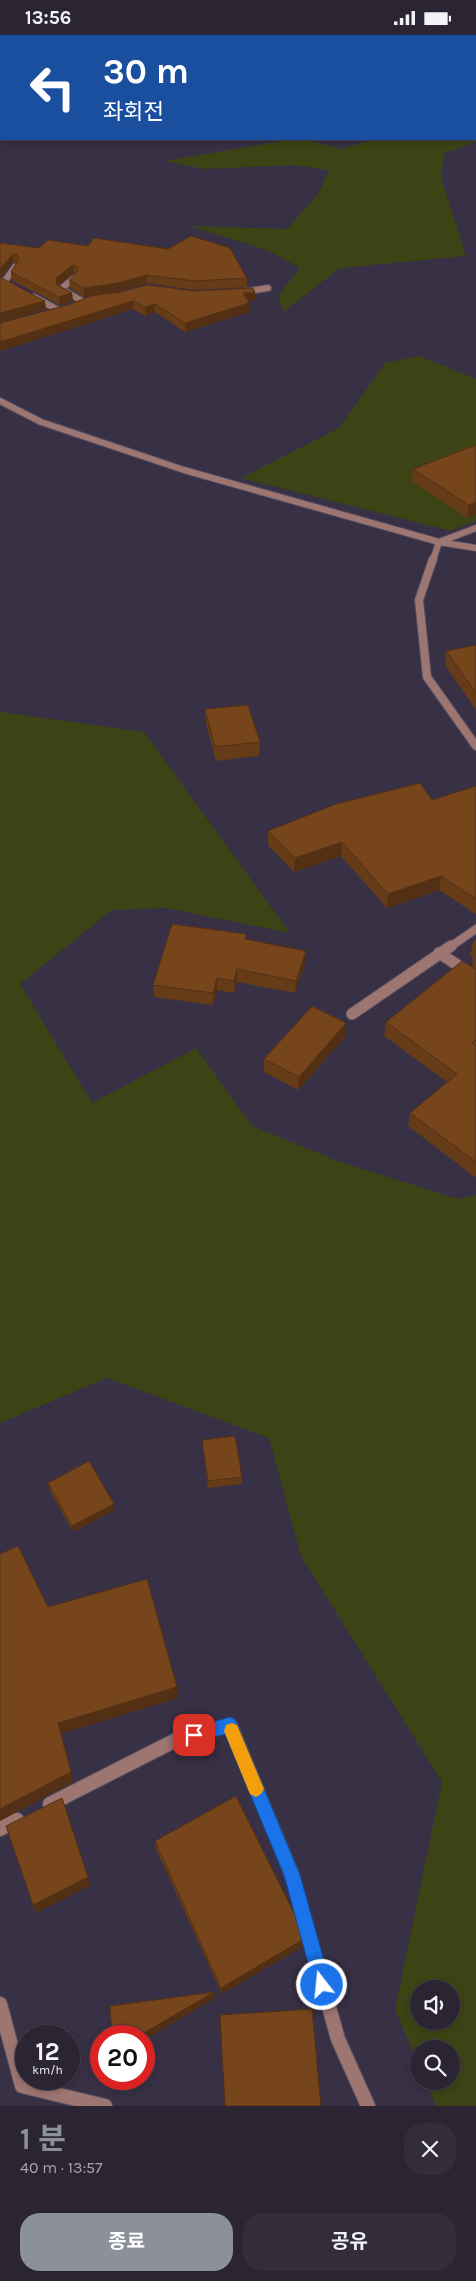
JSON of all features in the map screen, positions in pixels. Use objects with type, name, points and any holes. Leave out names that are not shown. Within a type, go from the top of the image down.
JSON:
[{"type":"street","points":[[15,267],[4,282],[13,290],[20,292]]},
{"type":"street","points":[[74,278],[61,289],[87,301],[77,305]]},
{"type":"street","points":[[238,292],[268,288]]},
{"type":"street","points":[[27,294],[62,310],[51,313]]},
{"type":"street","points":[[0,401],[41,422],[184,470],[439,542],[476,548]]},
{"type":"street","points":[[439,542],[476,528]]},
{"type":"street","points":[[439,542],[419,600],[427,677],[476,746]]},
{"type":"street","points":[[352,1014],[476,929]]},
{"type":"street","points":[[439,953],[476,977]]},
{"type":"street","points":[[0,1829],[176,1741],[230,1725],[292,1875],[338,2039],[368,2106]]},
{"type":"street","points":[[0,2005],[22,2086],[105,2106]]},
{"type":"green space","points":[[287,140],[307,140],[342,149],[371,140],[476,140],[476,142],[444,153],[441,177],[466,256],[340,268],[283,312],[278,296],[300,268],[267,250],[189,226],[287,229],[318,194],[329,170],[293,165],[204,169],[165,161]]},
{"type":"green space","points":[[419,356],[476,379],[476,521],[451,531],[241,478],[339,428],[385,363]]},
{"type":"green space","points":[[0,712],[144,732],[290,933],[166,908],[112,910],[20,984],[92,1103],[196,1048],[252,1126],[340,1162],[458,1199],[476,1195],[476,2106],[436,2106],[430,2090],[460,2090],[460,2040],[410,2040],[410,2044],[395,2010],[442,1782],[301,1556],[269,1438],[107,1378],[0,1423]]},
{"type":"building","points":[[191,236],[230,248],[247,278],[195,281],[147,275],[118,283],[84,288],[69,280],[78,271],[77,267],[73,265],[56,278],[57,285],[72,293],[59,297],[11,272],[19,259],[17,255],[13,254],[0,269],[0,243],[39,248],[48,240],[88,246],[94,238],[168,249]]},
{"type":"building","points":[[0,277],[45,301],[0,313]]},
{"type":"building","points":[[147,285],[195,291],[253,288],[255,292],[243,293],[249,303],[185,323],[155,304],[145,307],[133,301],[0,342],[0,323],[71,304],[90,296],[120,292]]},
{"type":"building","points":[[476,445],[476,502],[469,505],[413,469]]},
{"type":"building","points":[[476,645],[476,693],[446,651]]},
{"type":"building","points":[[248,705],[260,742],[215,747],[205,709]]},
{"type":"building","points":[[420,783],[432,800],[476,786],[476,899],[441,876],[388,894],[342,842],[295,858],[268,831],[336,804]]},
{"type":"building","points":[[172,924],[246,934],[245,939],[306,951],[296,981],[237,969],[234,981],[217,978],[213,993],[153,985]]},
{"type":"building","points":[[462,961],[476,969],[476,1040],[472,1043],[476,1046],[476,1162],[410,1113],[457,1074],[386,1022]]},
{"type":"building","points":[[312,1006],[346,1023],[299,1077],[264,1059]]},
{"type":"building","points":[[235,1436],[242,1477],[208,1481],[202,1440]]},
{"type":"building","points":[[89,1461],[114,1504],[72,1526],[48,1483]]},
{"type":"building","points":[[18,1546],[48,1607],[147,1579],[177,1687],[58,1723],[71,1772],[0,1809],[0,1554]]},
{"type":"building","points":[[236,1796],[300,1925],[304,1939],[221,1988],[155,1841]]},
{"type":"building","points":[[62,1798],[88,1877],[33,1905],[6,1826]]},
{"type":"building","points":[[214,1992],[155,2027],[155,2025],[111,2025],[110,2006]]},
{"type":"building","points":[[312,2009],[321,2106],[225,2106],[220,2015]]},
{"type":"slow traffic","points":[[232,1731],[256,1789]]},
{"type":"route","points":[[194,1735],[230,1725],[292,1875],[322,1985]]}]
